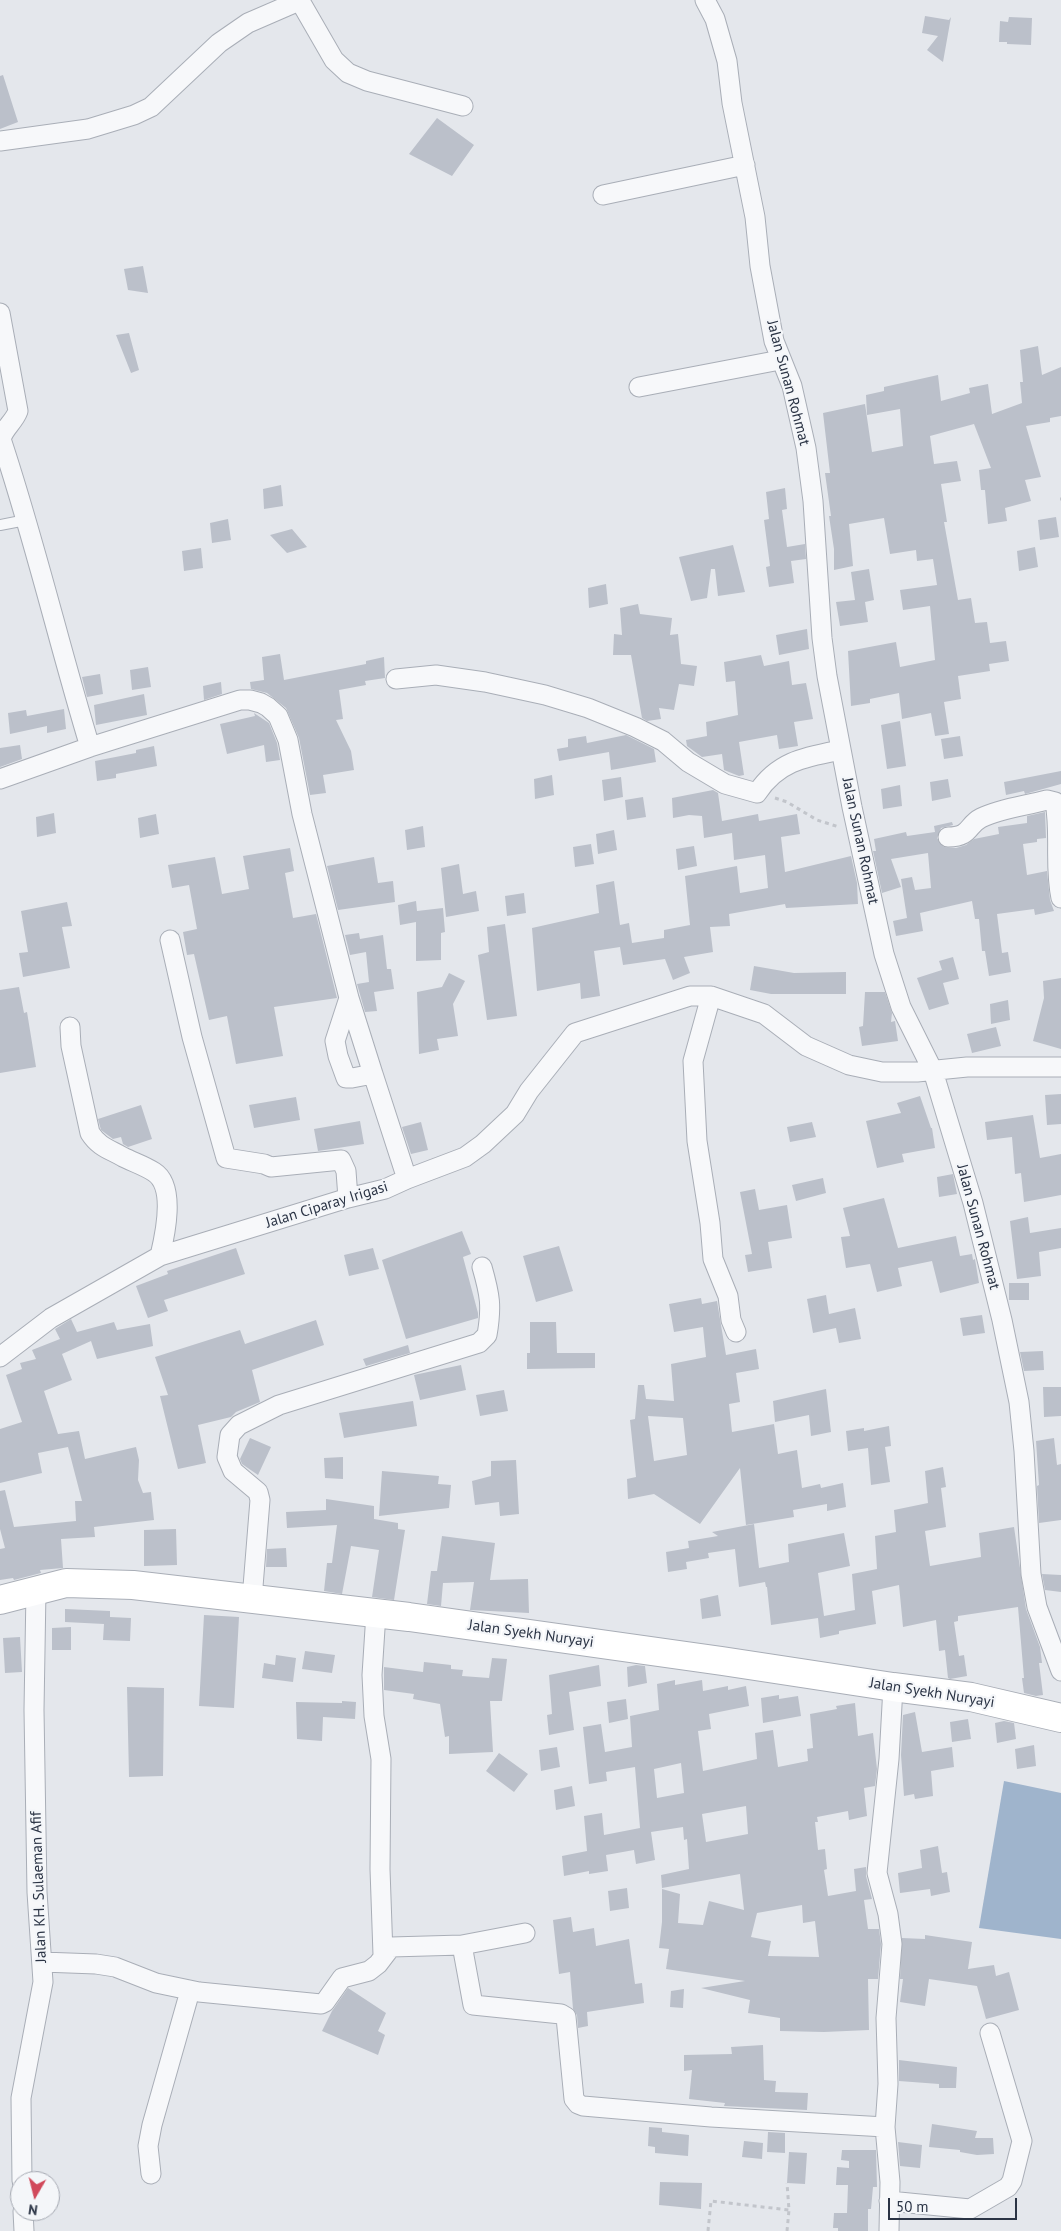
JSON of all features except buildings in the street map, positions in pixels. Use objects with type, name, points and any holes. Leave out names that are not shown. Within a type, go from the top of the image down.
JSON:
[{"type":"main road","name":"Jalan Syekh Nuryayi","points":[[0,1600],[66,1583],[96,1582],[133,1585],[376,1613],[722,1661],[971,1697],[1061,1718]]},
{"type":"street","points":[[0,141],[88,129],[134,115],[151,107],[219,43],[248,23],[300,0],[334,60],[348,73],[367,81],[463,106]]},
{"type":"street","name":"Jalan Sunan Rohmat","points":[[705,0],[715,19],[727,61],[732,103],[755,217],[760,266],[780,360],[792,386],[806,448],[815,523],[822,638],[827,676],[857,830],[890,972],[901,1007],[933,1071],[974,1203],[1002,1320],[1019,1402],[1024,1451],[1031,1574],[1037,1606],[1061,1671]]},
{"type":"street","points":[[603,195],[745,165]]},
{"type":"street","points":[[0,313],[18,411],[16,418],[3,432],[0,439],[26,520],[90,747]]},
{"type":"street","points":[[639,387],[780,360]]},
{"type":"street","points":[[396,679],[436,675],[485,682],[545,694],[588,708],[635,727],[663,741],[688,762],[725,784],[756,793],[765,780],[799,758],[841,750]]},
{"type":"street","points":[[0,779],[90,747],[240,700],[261,703],[278,716],[288,740],[302,814],[349,998],[407,1179]]},
{"type":"street","points":[[948,837],[958,837],[969,831],[978,819],[997,812],[1047,800],[1055,802],[1058,836],[1056,877],[1061,898]]},
{"type":"street","points":[[170,940],[192,1037],[226,1158],[272,1167],[341,1160],[346,1171],[348,1198]]},
{"type":"street","name":"Jalan Ciparay Irigasi","points":[[0,1357],[51,1318],[161,1251],[385,1189],[465,1157],[483,1144],[515,1114],[529,1091],[575,1033],[690,996],[710,996],[764,1014],[806,1046],[849,1065],[882,1072],[933,1071],[967,1067],[1061,1067]]},
{"type":"street","points":[[710,996],[693,1061],[696,1141],[710,1223],[713,1259],[728,1296],[731,1320],[736,1332]]},
{"type":"street","points":[[349,998],[335,1041],[338,1056],[346,1078],[373,1074]]},
{"type":"street","points":[[70,1027],[71,1046],[90,1133],[97,1143],[106,1150],[155,1172],[163,1181],[166,1190],[166,1223],[161,1251]]},
{"type":"street","points":[[252,1599],[260,1500],[258,1492],[233,1470],[227,1457],[230,1435],[239,1425],[279,1405],[479,1343],[488,1335],[490,1313],[490,1298],[482,1267]]},
{"type":"street","name":"Jalan KH. Sulaeman Afif","points":[[22,2171],[21,2098],[43,1982],[37,1892],[34,1710],[36,1590]]},
{"type":"street","points":[[376,1613],[372,1676],[374,1716],[381,1759],[380,1869],[384,1955]]},
{"type":"street","points":[[889,2231],[885,2127],[888,2084],[886,2018],[892,1944],[888,1914],[877,1873],[889,1759],[893,1687]]},
{"type":"street","points":[[42,1962],[96,1964],[115,1967],[156,1983],[190,1990],[321,2004],[325,2002],[342,1978],[367,1973],[378,1964],[391,1947],[462,1945],[525,1933]]},
{"type":"street","points":[[462,1945],[473,2005],[561,2014],[566,2017],[574,2099],[578,2104],[583,2106],[711,2117],[885,2127]]},
{"type":"street","points":[[150,2174],[148,2146],[152,2125],[190,1990]]},
{"type":"street","points":[[889,2201],[970,2208],[1008,2187],[1012,2181],[1022,2141],[1021,2133],[990,2033]]},
{"type":"lane","points":[[0,525],[26,520]]},
{"type":"path","points":[[756,793],[788,802],[817,820],[840,828],[857,830]]},
{"type":"path","points":[[787,2231],[789,2210],[788,2183]]},
{"type":"path","points":[[708,2231],[711,2201],[789,2210]]},
{"type":"water","points":[[1004,1781],[1061,1793],[1061,1939],[979,1928]]}]
